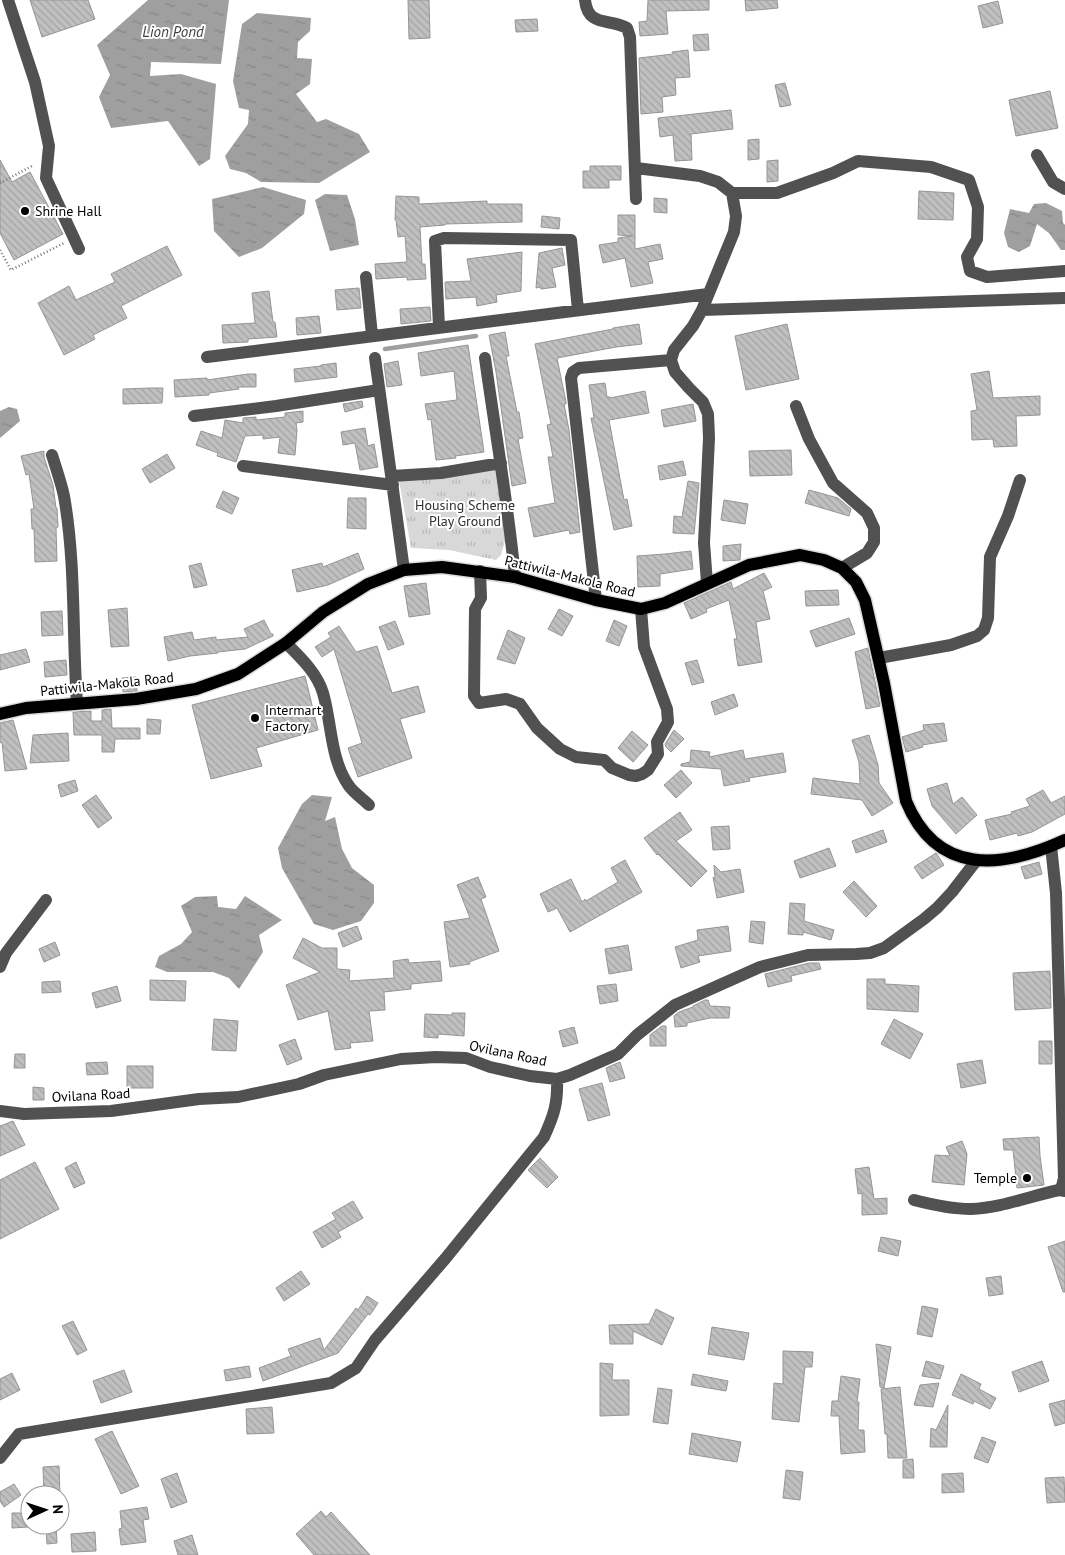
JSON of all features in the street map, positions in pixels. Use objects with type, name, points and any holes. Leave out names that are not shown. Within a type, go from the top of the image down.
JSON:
[{"type":"main road","name":"Pattiwila-Makola Road","points":[[0,714],[26,708],[136,699],[196,689],[238,674],[286,644],[323,612],[368,584],[404,570],[442,568],[515,576],[596,600],[641,609],[665,603],[749,565],[800,555],[824,560],[842,568],[856,582],[865,600],[879,658],[906,802],[912,816],[921,829],[935,842],[962,858],[976,861],[1000,860],[1051,846],[1065,840]]},
{"type":"street","points":[[8,0],[35,82],[49,146],[46,178],[77,244]]},
{"type":"street","points":[[585,0],[589,14],[600,21],[627,28],[630,37],[636,199]]},
{"type":"street","points":[[1037,154],[1053,182],[1065,189]]},
{"type":"street","points":[[636,168],[700,176],[718,182],[732,193],[777,193],[833,173],[858,161],[931,167],[969,180],[978,207],[977,239],[967,257],[970,271],[988,277],[1065,271]]},
{"type":"street","points":[[707,584],[704,543],[709,438],[708,414],[703,402],[675,372],[671,360],[674,350],[693,326],[702,310],[734,232],[736,216],[732,193]]},
{"type":"street","points":[[439,327],[435,241],[444,238],[571,240],[578,310]]},
{"type":"street","points":[[366,277],[372,335]]},
{"type":"street","points":[[207,357],[708,294]]},
{"type":"street","points":[[702,310],[1065,298]]},
{"type":"street","points":[[375,358],[404,570]]},
{"type":"street","points":[[485,358],[508,511],[515,576]]},
{"type":"street","points":[[596,600],[571,378],[579,368],[671,360]]},
{"type":"street","points":[[194,416],[276,406],[379,390]]},
{"type":"street","points":[[796,406],[808,439],[833,483],[867,513],[874,528],[874,542],[867,553],[842,568]]},
{"type":"street","points":[[52,455],[64,494],[71,542],[77,703]]},
{"type":"street","points":[[242,466],[393,480],[501,463]]},
{"type":"street","points":[[879,658],[951,645],[977,636],[984,630],[988,618],[990,557],[1008,516],[1020,480]]},
{"type":"street","points":[[480,571],[481,598],[475,609],[474,696],[480,703],[506,699],[520,704],[537,728],[560,749],[576,757],[604,760],[612,768],[636,776],[648,770],[658,754],[657,742],[668,722],[666,709],[644,647],[641,609]]},
{"type":"street","points":[[286,644],[304,661],[314,674],[323,692],[338,768],[350,788],[369,805]]},
{"type":"street","points":[[914,1200],[943,1207],[972,1209],[1010,1203],[1062,1190],[1064,1178],[1056,893],[1051,846]]},
{"type":"street","name":"Ovilana Road","points":[[0,1111],[24,1114],[111,1111],[199,1099],[238,1097],[299,1084],[324,1075],[401,1059],[466,1058],[490,1067],[530,1076],[557,1079],[618,1054],[638,1035],[676,1005],[760,967],[808,955],[870,953],[884,948],[937,908],[976,861]]},
{"type":"street","points":[[0,967],[6,953],[46,900]]},
{"type":"street","points":[[0,1458],[19,1434],[331,1383],[356,1368],[375,1340],[445,1259],[544,1137],[554,1114],[558,1094],[557,1079]]},
{"type":"path","points":[[0,182],[48,158]]},
{"type":"path","points":[[0,250],[11,270],[77,244]]},
{"type":"green space","name":"Housing Scheme Play Ground","points":[[496,470],[506,537],[501,555],[496,560],[449,550],[411,548],[399,480]]},
{"type":"water","name":"Lion Pond","points":[[148,0],[229,0],[221,64],[151,62],[150,76],[181,74],[216,84],[210,159],[199,166],[168,121],[111,128],[99,97],[110,75],[97,45]]},
{"type":"water","points":[[257,13],[311,18],[310,31],[298,42],[297,58],[312,59],[310,84],[296,94],[317,122],[326,119],[359,134],[370,152],[319,183],[261,182],[246,173],[230,169],[225,156],[248,124],[249,110],[239,108],[233,81],[242,24]]},
{"type":"water","points":[[263,187],[306,200],[304,214],[262,248],[239,257],[214,231],[212,199]]},
{"type":"water","points":[[325,194],[347,195],[355,219],[359,245],[330,251],[315,200]]},
{"type":"water","points":[[1046,203],[1062,211],[1063,223],[1065,225],[1065,250],[1061,250],[1049,233],[1037,224],[1030,246],[1019,252],[1008,247],[1004,233],[1010,209],[1029,213],[1034,204]]},
{"type":"water","points":[[9,407],[17,409],[20,421],[0,438],[0,411]]},
{"type":"water","points":[[312,795],[332,797],[325,821],[335,817],[342,849],[352,868],[374,885],[374,903],[361,921],[333,930],[314,924],[282,868],[278,848],[302,804]]},
{"type":"water","points":[[217,896],[218,907],[236,909],[245,896],[282,920],[259,935],[263,952],[239,989],[229,978],[213,972],[167,972],[155,967],[159,956],[181,944],[192,932],[181,906],[195,897]]},
{"type":"building","points":[[30,0],[88,0],[95,19],[42,37]]},
{"type":"building","points":[[408,0],[429,0],[430,38],[409,39]]},
{"type":"building","points":[[648,0],[709,0],[709,10],[666,11],[668,34],[640,36],[639,22],[647,21]]},
{"type":"building","points":[[745,0],[777,0],[778,8],[746,11]]},
{"type":"building","points":[[998,1],[1003,23],[983,28],[978,6]]},
{"type":"building","points":[[537,19],[538,31],[516,32],[515,20]]},
{"type":"building","points":[[708,34],[709,50],[694,51],[693,35]]},
{"type":"building","points":[[688,50],[690,77],[675,78],[676,95],[662,97],[663,112],[641,114],[639,58],[673,54],[672,52]]},
{"type":"building","points":[[785,83],[791,105],[780,107],[775,85]]},
{"type":"building","points":[[1050,91],[1058,128],[1016,136],[1009,100]]},
{"type":"building","points":[[731,110],[733,129],[691,134],[692,160],[675,161],[673,135],[660,137],[658,118]]},
{"type":"building","points":[[759,139],[759,159],[748,160],[748,140]]},
{"type":"building","name":"Shrine Hall","points":[[0,160],[12,182],[30,172],[63,234],[14,260],[0,233]]},
{"type":"building","points":[[778,160],[778,181],[767,182],[767,161]]},
{"type":"building","points":[[590,166],[621,166],[621,180],[609,180],[609,188],[583,188],[583,171],[590,171]]},
{"type":"building","points":[[919,191],[954,193],[953,220],[918,219]]},
{"type":"building","points":[[396,196],[419,197],[419,204],[487,201],[487,204],[522,204],[522,222],[445,224],[420,227],[422,264],[425,264],[426,279],[407,280],[407,277],[376,279],[375,264],[407,262],[405,236],[398,237],[395,220]]},
{"type":"building","points":[[654,198],[667,199],[667,213],[654,212]]},
{"type":"building","points":[[618,215],[635,215],[635,249],[660,244],[663,259],[648,262],[653,283],[631,287],[625,258],[603,263],[599,245],[618,242],[618,238],[632,236],[618,235]]},
{"type":"building","points":[[542,216],[560,218],[559,229],[541,227]]},
{"type":"building","points":[[167,246],[182,275],[121,306],[127,318],[93,335],[95,339],[64,355],[38,303],[69,286],[76,300],[115,282],[111,274]]},
{"type":"building","points":[[562,248],[565,265],[552,268],[556,287],[536,288],[539,253]]},
{"type":"building","points":[[522,252],[521,291],[496,295],[497,302],[477,306],[476,297],[446,299],[445,282],[471,281],[467,259]]},
{"type":"building","points":[[359,288],[361,308],[337,310],[335,290]]},
{"type":"building","points":[[269,291],[277,337],[248,339],[248,342],[223,343],[222,325],[255,323],[252,293]]},
{"type":"building","points":[[430,307],[431,321],[401,324],[400,309]]},
{"type":"building","points":[[319,316],[321,333],[297,335],[296,318]]},
{"type":"building","points":[[639,324],[642,344],[557,358],[566,402],[564,404],[569,430],[580,532],[570,534],[569,530],[534,537],[528,508],[555,503],[548,457],[553,457],[547,425],[551,424],[535,344]]},
{"type":"building","points":[[787,324],[799,379],[746,390],[735,336]]},
{"type":"building","points":[[505,332],[509,356],[506,356],[523,438],[518,439],[526,483],[512,486],[489,335]]},
{"type":"building","points":[[468,345],[484,452],[436,460],[431,419],[428,420],[425,404],[457,400],[454,371],[421,376],[418,353]]},
{"type":"building","points":[[398,361],[402,385],[387,387],[384,364]]},
{"type":"building","points":[[336,363],[337,377],[295,382],[294,369]]},
{"type":"building","points":[[989,371],[993,398],[1040,396],[1040,415],[1016,416],[1017,446],[994,447],[993,439],[972,440],[971,411],[977,410],[971,374]]},
{"type":"building","points":[[256,374],[256,387],[238,387],[239,389],[209,393],[209,395],[175,397],[174,380],[207,378],[207,380]]},
{"type":"building","points":[[605,383],[607,397],[610,398],[645,391],[649,413],[609,420],[624,500],[627,499],[632,526],[614,530],[591,418],[594,418],[589,385]]},
{"type":"building","points":[[163,388],[162,403],[123,404],[123,389]]},
{"type":"building","points":[[362,401],[363,407],[345,412],[343,404]]},
{"type":"building","points":[[693,404],[696,421],[664,427],[661,410]]},
{"type":"building","points":[[303,411],[303,422],[296,423],[295,455],[278,453],[280,437],[263,439],[263,435],[245,436],[236,462],[217,456],[218,453],[196,445],[201,431],[222,438],[225,420],[243,423],[243,418],[256,417],[256,420],[285,417],[285,413]]},
{"type":"building","points":[[365,428],[368,446],[374,444],[378,467],[360,470],[355,443],[343,445],[341,432]]},
{"type":"building","points":[[791,450],[792,475],[750,476],[749,451]]},
{"type":"building","points":[[44,451],[57,508],[57,561],[35,562],[31,509],[34,509],[29,474],[26,475],[21,456]]},
{"type":"building","points":[[167,454],[175,468],[150,483],[142,469]]},
{"type":"building","points":[[683,461],[686,475],[660,480],[658,466]]},
{"type":"building","points":[[688,481],[699,483],[694,534],[673,533],[674,516],[682,517]]},
{"type":"building","points":[[809,490],[838,498],[851,509],[849,516],[805,503]]},
{"type":"building","points":[[223,491],[239,498],[232,514],[216,507]]},
{"type":"building","points":[[348,498],[366,498],[366,529],[347,528]]},
{"type":"building","points":[[724,500],[748,504],[745,524],[721,520]]},
{"type":"building","points":[[741,544],[740,560],[723,561],[723,546]]},
{"type":"building","points":[[691,551],[693,569],[660,574],[660,586],[638,587],[637,556]]},
{"type":"building","points":[[358,553],[364,569],[328,585],[297,592],[292,570],[322,563],[323,567]]},
{"type":"building","points":[[201,563],[207,585],[194,588],[189,566]]},
{"type":"building","points":[[764,573],[772,587],[763,591],[770,619],[756,622],[762,662],[738,666],[734,639],[737,639],[729,600],[706,609],[707,612],[691,619],[684,603],[731,582],[733,589]]},
{"type":"building","points":[[426,583],[430,614],[409,617],[404,586]]},
{"type":"building","points":[[838,590],[839,605],[806,606],[805,591]]},
{"type":"building","points":[[127,608],[129,646],[111,647],[108,610]]},
{"type":"building","points":[[559,609],[573,616],[562,636],[548,629]]},
{"type":"building","points":[[62,611],[63,635],[42,636],[41,612]]},
{"type":"building","points":[[849,618],[855,634],[816,647],[810,631]]},
{"type":"building","points":[[264,620],[273,636],[245,649],[190,656],[168,661],[164,637],[192,632],[194,640],[216,637],[216,640],[248,637],[244,629]]},
{"type":"building","points":[[614,620],[627,626],[619,646],[606,641]]},
{"type":"building","points":[[395,621],[404,644],[388,650],[379,627]]},
{"type":"building","points":[[339,626],[356,652],[377,646],[392,693],[418,686],[425,712],[400,719],[412,758],[358,777],[348,748],[362,743],[334,649],[322,657],[315,647],[331,637],[328,633]]},
{"type":"building","points":[[508,630],[525,638],[515,664],[497,659]]},
{"type":"building","points":[[868,648],[880,706],[866,709],[855,652]]},
{"type":"building","points":[[26,649],[30,662],[0,670],[0,655]]},
{"type":"building","points":[[66,660],[67,675],[45,677],[44,662]]},
{"type":"building","points":[[697,660],[704,682],[692,685],[685,663]]},
{"type":"building","name":"Intermart Factory","points":[[305,676],[318,730],[256,748],[262,766],[211,779],[192,705]]},
{"type":"building","points":[[136,677],[137,691],[123,692],[122,678]]},
{"type":"building","points":[[734,694],[738,706],[715,715],[711,702]]},
{"type":"building","points":[[111,709],[112,728],[140,728],[140,739],[115,739],[114,752],[102,752],[102,735],[74,735],[73,712],[91,711],[91,721],[102,721],[102,710]]},
{"type":"building","points":[[147,719],[161,720],[160,734],[147,734]]},
{"type":"building","points":[[13,720],[27,769],[5,771],[2,742],[0,743],[0,723]]},
{"type":"building","points":[[944,723],[947,741],[922,745],[923,747],[906,752],[902,737],[924,730],[923,725]]},
{"type":"building","points":[[674,730],[684,739],[671,752],[665,744]]},
{"type":"building","points":[[632,731],[648,745],[633,762],[618,748]]},
{"type":"building","points":[[68,733],[69,761],[30,763],[33,735]]},
{"type":"building","points":[[869,735],[878,765],[879,783],[893,803],[872,816],[862,800],[811,794],[813,778],[860,784],[859,762],[852,740]]},
{"type":"building","points":[[691,750],[710,752],[709,757],[743,750],[745,759],[783,753],[786,772],[749,778],[750,781],[724,786],[721,769],[681,766],[681,764],[690,762]]},
{"type":"building","points":[[681,770],[692,783],[676,798],[664,785]]},
{"type":"building","points":[[75,780],[78,791],[61,797],[58,785]]},
{"type":"building","points":[[947,783],[953,804],[962,797],[977,815],[956,834],[932,806],[927,789]]},
{"type":"building","points":[[1043,790],[1051,803],[1065,796],[1065,814],[1032,832],[1018,836],[1017,833],[990,840],[985,820],[1012,814],[1011,812],[1030,806],[1026,799]]},
{"type":"building","points":[[96,795],[112,818],[98,828],[82,805]]},
{"type":"building","points":[[680,812],[692,830],[676,841],[707,871],[691,887],[657,855],[644,838]]},
{"type":"building","points":[[729,826],[730,849],[713,850],[711,827]]},
{"type":"building","points":[[883,830],[887,842],[856,853],[852,841]]},
{"type":"building","points":[[829,848],[836,866],[800,878],[794,861]]},
{"type":"building","points":[[936,853],[944,865],[922,879],[914,867]]},
{"type":"building","points":[[625,860],[642,892],[570,932],[557,908],[548,912],[540,894],[571,879],[582,902],[585,899],[586,901],[618,882],[611,868]]},
{"type":"building","points":[[1039,862],[1042,874],[1025,879],[1021,867]]},
{"type":"building","points":[[714,865],[721,872],[740,869],[744,892],[717,898],[713,877],[715,879]]},
{"type":"building","points":[[478,877],[486,897],[481,899],[499,951],[469,962],[470,964],[450,967],[444,922],[470,918],[457,885]]},
{"type":"building","points":[[854,881],[877,906],[866,917],[843,892]]},
{"type":"building","points":[[790,903],[805,904],[804,921],[834,930],[831,940],[803,932],[803,935],[788,934]]},
{"type":"building","points":[[751,921],[765,922],[763,944],[749,942]]},
{"type":"building","points":[[357,926],[362,939],[343,947],[338,933]]},
{"type":"building","points":[[728,926],[731,951],[698,956],[700,962],[681,968],[675,947],[698,940],[697,930]]},
{"type":"building","points":[[303,938],[322,948],[337,948],[337,969],[350,970],[349,981],[394,978],[393,961],[408,959],[409,963],[440,961],[442,981],[411,984],[411,989],[384,992],[385,1010],[369,1011],[373,1041],[350,1043],[351,1048],[335,1050],[328,1011],[298,1020],[286,985],[320,972],[293,958]]},
{"type":"building","points":[[55,942],[60,955],[44,962],[39,949]]},
{"type":"building","points":[[628,945],[632,970],[609,974],[605,949]]},
{"type":"building","points":[[809,963],[819,963],[821,969],[791,976],[792,981],[768,987],[765,974]]},
{"type":"building","points":[[1050,971],[1051,1008],[1015,1010],[1013,973]]},
{"type":"building","points":[[867,979],[885,979],[885,984],[919,986],[918,1012],[867,1009]]},
{"type":"building","points":[[150,980],[186,981],[185,1001],[150,1000]]},
{"type":"building","points":[[60,981],[61,992],[42,993],[42,982]]},
{"type":"building","points":[[616,984],[618,1001],[600,1004],[597,986]]},
{"type":"building","points":[[117,986],[121,1001],[96,1008],[92,993]]},
{"type":"building","points":[[708,1000],[710,1006],[730,1007],[729,1018],[710,1018],[687,1023],[687,1026],[675,1027],[674,1016]]},
{"type":"building","points":[[452,1013],[465,1013],[464,1036],[438,1034],[438,1038],[424,1037],[425,1014],[452,1015]]},
{"type":"building","points":[[214,1019],[238,1021],[236,1051],[212,1050]]},
{"type":"building","points":[[894,1019],[923,1034],[910,1059],[881,1044]]},
{"type":"building","points":[[662,1026],[666,1026],[666,1046],[650,1046],[650,1035]]},
{"type":"building","points":[[574,1027],[578,1043],[563,1047],[559,1031]]},
{"type":"building","points":[[295,1039],[302,1059],[287,1065],[279,1045]]},
{"type":"building","points":[[1039,1041],[1052,1041],[1052,1064],[1039,1064]]},
{"type":"building","points":[[15,1054],[25,1054],[25,1068],[14,1068]]},
{"type":"building","points":[[982,1060],[986,1083],[961,1088],[957,1064]]},
{"type":"building","points":[[107,1062],[108,1074],[87,1075],[86,1063]]},
{"type":"building","points":[[620,1062],[625,1078],[610,1082],[606,1068]]},
{"type":"building","points":[[127,1066],[153,1066],[153,1088],[127,1088]]},
{"type":"building","points":[[602,1083],[610,1115],[588,1121],[579,1089]]},
{"type":"building","points":[[33,1087],[44,1088],[44,1100],[33,1100]]},
{"type":"building","points":[[13,1121],[25,1145],[0,1156],[0,1126]]},
{"type":"building","points":[[1039,1137],[1044,1185],[1017,1188],[1013,1150],[1004,1150],[1003,1139]]},
{"type":"building","points":[[962,1141],[967,1154],[964,1185],[932,1182],[935,1155],[950,1156],[946,1147]]},
{"type":"building","points":[[540,1158],[558,1177],[547,1188],[528,1170]]},
{"type":"building","points":[[35,1162],[59,1209],[0,1239],[0,1180]]},
{"type":"building","points":[[76,1162],[85,1183],[74,1188],[65,1168]]},
{"type":"building","points":[[869,1167],[874,1199],[887,1198],[887,1214],[862,1215],[862,1193],[858,1194],[855,1169]]},
{"type":"building","points":[[353,1201],[363,1218],[338,1232],[341,1237],[322,1248],[313,1232],[336,1219],[332,1213]]},
{"type":"building","points":[[881,1237],[901,1241],[898,1256],[878,1251]]},
{"type":"building","points":[[1065,1241],[1065,1292],[1063,1292],[1048,1247]]},
{"type":"building","points":[[301,1271],[310,1284],[284,1301],[276,1288]]},
{"type":"building","points":[[1001,1276],[1003,1294],[989,1296],[986,1278]]},
{"type":"building","points":[[367,1296],[378,1303],[338,1353],[263,1381],[259,1368],[291,1356],[288,1349],[320,1338],[324,1350],[356,1308],[358,1310]]},
{"type":"building","points":[[922,1306],[938,1309],[932,1337],[917,1334]]},
{"type":"building","points":[[656,1309],[674,1318],[662,1345],[633,1331],[633,1344],[610,1344],[609,1325],[649,1324]]},
{"type":"building","points":[[73,1321],[87,1350],[77,1355],[62,1326]]},
{"type":"building","points":[[712,1327],[749,1333],[744,1360],[708,1354]]},
{"type":"building","points":[[876,1344],[891,1347],[884,1388],[880,1387]]},
{"type":"building","points":[[783,1351],[813,1352],[812,1367],[805,1367],[799,1422],[772,1419],[774,1383],[783,1384]]},
{"type":"building","points":[[926,1361],[944,1366],[940,1379],[922,1376]]},
{"type":"building","points":[[1042,1361],[1049,1381],[1019,1392],[1012,1372]]},
{"type":"building","points":[[600,1363],[613,1364],[612,1380],[629,1380],[629,1415],[600,1416]]},
{"type":"building","points":[[249,1366],[251,1377],[226,1381],[224,1370]]},
{"type":"building","points":[[124,1370],[132,1392],[101,1403],[93,1381]]},
{"type":"building","points":[[12,1373],[20,1390],[0,1400],[0,1379]]},
{"type":"building","points":[[693,1374],[728,1381],[726,1391],[691,1385]]},
{"type":"building","points":[[961,1374],[981,1384],[979,1389],[996,1398],[990,1409],[974,1401],[973,1404],[952,1395]]},
{"type":"building","points":[[841,1376],[860,1379],[857,1402],[859,1402],[858,1430],[864,1430],[865,1452],[841,1454],[839,1416],[831,1416],[832,1401],[838,1401]]},
{"type":"building","points":[[939,1383],[933,1407],[914,1405],[920,1385]]},
{"type":"building","points":[[900,1387],[907,1458],[888,1458],[881,1389]]},
{"type":"building","points":[[658,1388],[672,1390],[668,1424],[653,1422]]},
{"type":"building","points":[[1065,1400],[1065,1423],[1055,1426],[1049,1404]]},
{"type":"building","points":[[948,1405],[947,1447],[930,1447],[931,1428],[936,1430]]},
{"type":"building","points":[[272,1407],[274,1433],[247,1434],[246,1409]]},
{"type":"building","points":[[112,1431],[139,1486],[121,1494],[95,1439]]},
{"type":"building","points":[[692,1433],[741,1442],[737,1462],[689,1454]]},
{"type":"building","points":[[982,1437],[996,1442],[988,1463],[974,1458]]},
{"type":"building","points":[[913,1459],[914,1478],[903,1478],[903,1460]]},
{"type":"building","points":[[59,1466],[60,1485],[44,1485],[43,1467]]},
{"type":"building","points":[[786,1470],[803,1472],[800,1500],[783,1498]]},
{"type":"building","points":[[177,1473],[187,1502],[171,1508],[161,1479]]},
{"type":"building","points":[[963,1473],[964,1492],[942,1493],[942,1474]]},
{"type":"building","points":[[1064,1477],[1065,1502],[1047,1503],[1045,1478]]},
{"type":"building","points":[[14,1484],[20,1496],[4,1507],[0,1501],[0,1492]]},
{"type":"building","points":[[147,1507],[149,1519],[143,1520],[146,1542],[121,1545],[119,1529],[122,1528],[120,1511]]},
{"type":"building","points":[[321,1511],[326,1517],[331,1512],[370,1555],[314,1555],[296,1534]]},
{"type":"building","points":[[12,1513],[20,1513],[20,1528],[12,1528]]},
{"type":"building","points":[[95,1532],[96,1551],[72,1552],[71,1534]]},
{"type":"building","points":[[47,1535],[57,1535],[57,1543],[47,1544]]},
{"type":"building","points":[[192,1535],[198,1555],[178,1555],[174,1541]]},
{"type":"waterway","points":[[385,349],[476,336]]},
{"type":"place","name":"Shrine Hall","points":[[25,211]]},
{"type":"place","name":"Intermart Factory","points":[[255,718]]},
{"type":"place","name":"Temple","points":[[1027,1178]]}]
